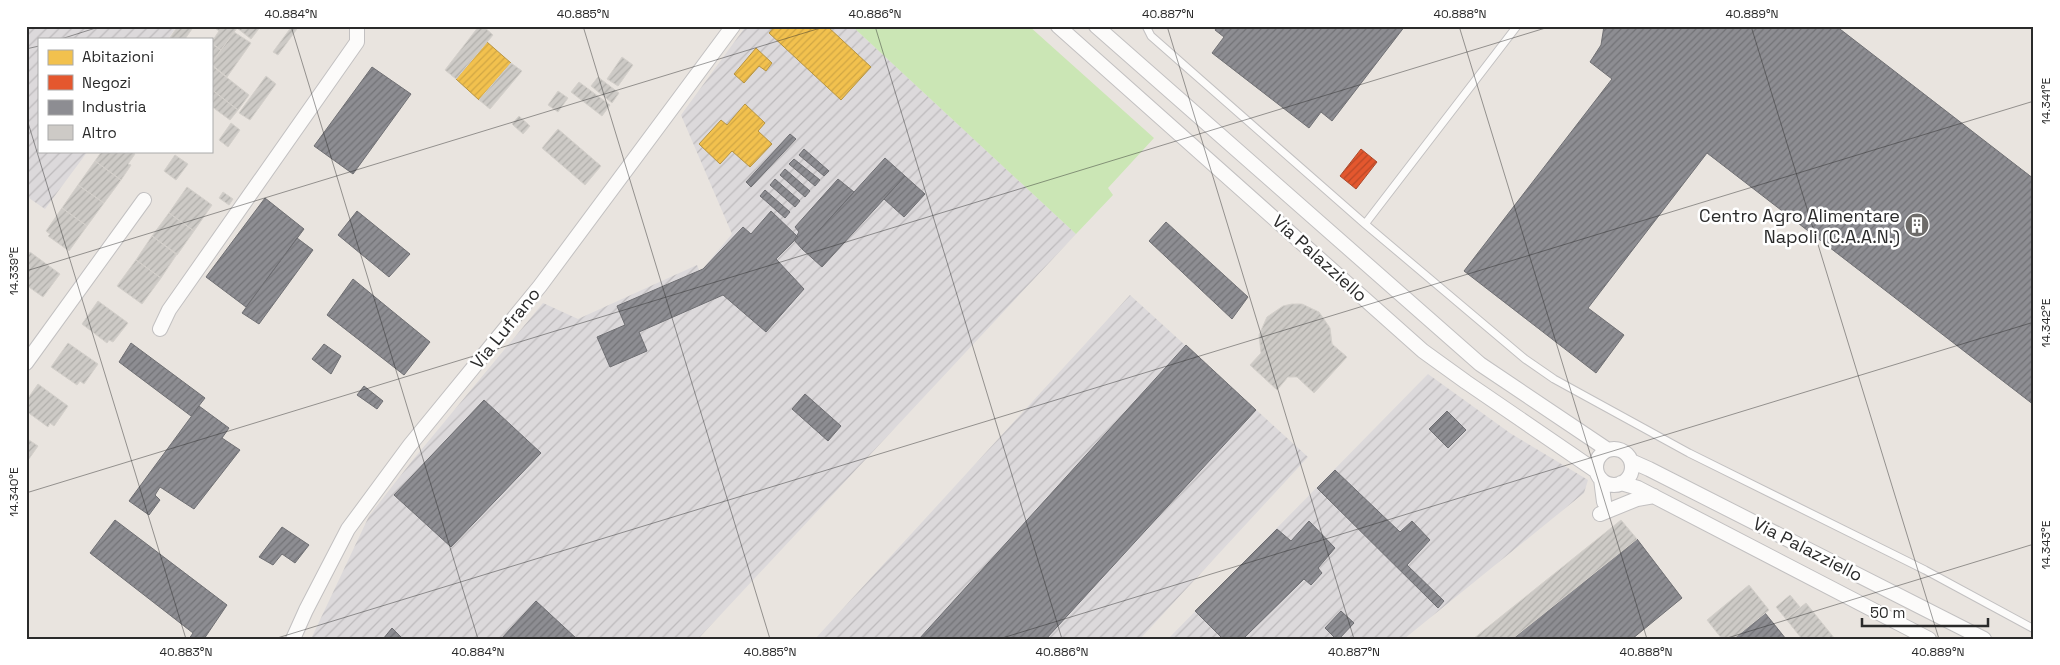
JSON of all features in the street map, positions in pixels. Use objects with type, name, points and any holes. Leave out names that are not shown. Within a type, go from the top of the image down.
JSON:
[{"type":"street","points":[[160,329],[169,310],[357,42],[357,26]]},
{"type":"street","name":"Via Lufrano","points":[[293,639],[348,529],[410,445],[540,286],[733,26]]},
{"type":"street","name":"Via Palazziello","points":[[1058,26],[1423,351],[1466,382],[1607,480],[1638,488],[1929,639]]},
{"type":"street","name":"Via Palazziello","points":[[1096,26],[1480,364],[1608,450]]},
{"type":"street","points":[[26,363],[144,200]]},
{"type":"street","points":[[1608,450],[1619,450],[1624,453],[1631,462],[1630,474],[1607,480],[1598,458],[1608,450]]},
{"type":"street","name":"Via Palazziello","points":[[1631,462],[1649,469],[1984,639]]},
{"type":"street","points":[[1600,514],[1637,499],[1654,496]]},
{"type":"lane","points":[[1146,26],[1151,36],[1365,224],[1524,359],[1554,379],[1689,453],[1925,570],[2034,629]]},
{"type":"lane","points":[[1365,224],[1516,26]]},
{"type":"shaded area","points":[[26,26],[177,26],[169,38],[38,38],[38,152],[87,152],[45,209],[26,196]]},
{"type":"shaded area","points":[[746,26],[852,26],[1076,234],[698,639],[311,639],[369,516],[543,303],[578,319],[697,265],[700,272],[732,234],[681,115]]},
{"type":"shaded area","points":[[1130,295],[1308,457],[1140,639],[815,639]]},
{"type":"shaded area","points":[[1428,374],[1510,433],[1588,480],[1584,493],[1404,639],[1168,639]]},
{"type":"green space","points":[[852,26],[1029,26],[1154,138],[1108,188],[1113,195],[1076,234]]},
{"type":"building: Abitazioni","points":[[775,26],[827,26],[871,67],[841,100],[769,33]]},
{"type":"building: Abitazioni","points":[[487,42],[511,63],[479,100],[456,79]]},
{"type":"building: Abitazioni","points":[[756,48],[772,63],[766,71],[759,66],[744,83],[734,74]]},
{"type":"building: Abitazioni","points":[[745,104],[765,123],[758,131],[772,144],[750,167],[732,151],[720,164],[699,144],[721,120],[727,125]]},
{"type":"building: Negozi","points":[[1361,149],[1377,162],[1356,189],[1340,176]]},
{"type":"building: Industria","points":[[1218,26],[1405,26],[1332,121],[1321,112],[1309,128],[1212,53],[1224,37],[1215,30]]},
{"type":"building: Industria","name":"Centro Agro Alimentare Napoli (C.A.A.N.)","points":[[1604,26],[1836,26],[2034,179],[2034,405],[1707,153],[1588,308],[1624,335],[1596,373],[1464,271],[1612,79],[1590,62],[1601,45]]},
{"type":"building: Industria","points":[[372,67],[411,94],[353,174],[314,146]]},
{"type":"building: Industria","points":[[790,134],[796,139],[751,187],[746,182]]},
{"type":"building: Industria","points":[[804,149],[829,171],[824,176],[799,155]]},
{"type":"building: Industria","points":[[885,158],[905,176],[822,267],[802,249]]},
{"type":"building: Industria","points":[[794,159],[820,180],[815,186],[789,164]]},
{"type":"building: Industria","points":[[785,169],[810,191],[805,197],[780,175]]},
{"type":"building: Industria","points":[[905,176],[925,194],[904,217],[884,199]]},
{"type":"building: Industria","points":[[775,179],[800,201],[795,207],[770,185]]},
{"type":"building: Industria","points":[[838,179],[854,192],[802,249],[794,240],[799,232],[795,227]]},
{"type":"building: Industria","points":[[765,190],[790,212],[785,218],[760,196]]},
{"type":"building: Industria","points":[[265,198],[304,229],[246,307],[206,277]]},
{"type":"building: Industria","points":[[357,211],[410,254],[389,277],[338,235]]},
{"type":"building: Industria","points":[[771,211],[798,237],[776,259],[804,289],[766,332],[723,295],[639,332],[647,351],[610,367],[597,337],[625,325],[617,306],[703,269],[743,227],[751,234]]},
{"type":"building: Industria","points":[[1166,222],[1248,297],[1232,319],[1149,241]]},
{"type":"building: Industria","points":[[297,238],[313,250],[259,324],[242,313]]},
{"type":"building: Industria","points":[[353,279],[430,342],[404,375],[327,315]]},
{"type":"building: Industria","points":[[131,343],[205,398],[191,416],[119,362]]},
{"type":"building: Industria","points":[[324,344],[341,356],[331,374],[312,359]]},
{"type":"building: Industria","points":[[1186,345],[1256,410],[1046,639],[919,639]]},
{"type":"building: Industria","points":[[364,386],[383,401],[377,409],[357,395]]},
{"type":"building: Industria","points":[[805,394],[841,426],[828,441],[792,409]]},
{"type":"building: Industria","points":[[484,400],[541,453],[451,547],[394,495]]},
{"type":"building: Industria","points":[[199,406],[229,428],[222,438],[240,450],[194,509],[160,487],[155,495],[160,500],[149,515],[129,501]]},
{"type":"building: Industria","points":[[1447,411],[1466,430],[1448,448],[1429,429]]},
{"type":"building: Industria","points":[[1335,470],[1400,532],[1412,521],[1430,540],[1407,565],[1444,601],[1438,608],[1317,488]]},
{"type":"building: Industria","points":[[115,520],[227,605],[204,639],[189,639],[193,633],[90,553]]},
{"type":"building: Industria","points":[[1309,521],[1335,548],[1318,568],[1322,573],[1311,585],[1304,579],[1243,639],[1223,639],[1195,611],[1277,529],[1291,541]]},
{"type":"building: Industria","points":[[282,527],[309,545],[295,563],[282,554],[273,565],[259,557]]},
{"type":"building: Industria","points":[[1637,539],[1682,598],[1632,639],[1512,639]]},
{"type":"building: Industria","points":[[536,601],[577,639],[501,639]]},
{"type":"building: Industria","points":[[1341,611],[1354,623],[1339,639],[1336,639],[1325,628]]},
{"type":"building: Industria","points":[[1765,613],[1786,639],[1733,639]]},
{"type":"building: Industria","points":[[392,628],[403,639],[383,639]]},
{"type":"building: Altro","points":[[178,26],[194,26],[186,38],[170,38]]},
{"type":"building: Altro","points":[[216,26],[261,26],[251,39],[237,28],[221,50],[212,44],[219,31],[215,28]]},
{"type":"building: Altro","points":[[292,26],[299,26],[278,55],[273,52]]},
{"type":"building: Altro","points":[[479,26],[483,26],[493,35],[456,79],[445,70]]},
{"type":"building: Altro","points":[[234,32],[251,43],[227,77],[212,65]]},
{"type":"building: Altro","points":[[212,44],[221,50],[212,63]]},
{"type":"building: Altro","points":[[622,57],[633,65],[618,86],[607,79]]},
{"type":"building: Altro","points":[[511,63],[522,71],[490,109],[479,100]]},
{"type":"building: Altro","points":[[212,66],[249,95],[238,110],[212,90]]},
{"type":"building: Altro","points":[[266,76],[276,84],[250,120],[239,113]]},
{"type":"building: Altro","points":[[598,77],[619,93],[612,103],[591,86]]},
{"type":"building: Altro","points":[[579,82],[610,105],[602,116],[571,92]]},
{"type":"building: Altro","points":[[212,90],[238,110],[230,120],[212,107]]},
{"type":"building: Altro","points":[[558,91],[568,98],[558,112],[548,105]]},
{"type":"building: Altro","points":[[519,116],[530,126],[523,134],[512,124]]},
{"type":"building: Altro","points":[[231,123],[240,130],[228,147],[219,140]]},
{"type":"building: Altro","points":[[558,129],[601,166],[585,185],[542,148]]},
{"type":"building: Altro","points":[[101,152],[132,152],[135,154],[128,164],[131,165],[121,180],[95,161]]},
{"type":"building: Altro","points":[[175,155],[188,164],[176,180],[164,171]]},
{"type":"building: Altro","points":[[95,161],[121,180],[104,203],[78,185]]},
{"type":"building: Altro","points":[[78,185],[104,203],[87,226],[62,208]]},
{"type":"building: Altro","points":[[187,187],[212,205],[194,231],[169,213]]},
{"type":"building: Altro","points":[[223,192],[233,199],[229,205],[219,198]]},
{"type":"building: Altro","points":[[62,208],[87,226],[69,251],[48,236],[50,234],[46,231]]},
{"type":"building: Altro","points":[[169,213],[194,231],[177,255],[152,236]]},
{"type":"building: Altro","points":[[152,236],[177,254],[161,278],[136,260]]},
{"type":"building: Altro","points":[[30,252],[60,274],[43,297],[26,285],[26,257]]},
{"type":"building: Altro","points":[[136,260],[161,278],[142,304],[117,286]]},
{"type":"building: Altro","points":[[98,301],[128,323],[113,342],[109,340],[107,343],[82,324]]},
{"type":"building: Altro","points":[[1302,304],[1319,312],[1330,328],[1332,344],[1347,357],[1314,393],[1297,377],[1288,377],[1277,390],[1250,365],[1261,353],[1259,335],[1267,317],[1283,306]]},
{"type":"building: Altro","points":[[68,343],[98,364],[84,384],[80,381],[77,385],[51,367]]},
{"type":"building: Altro","points":[[38,384],[68,406],[54,426],[50,423],[48,427],[26,411],[26,401]]},
{"type":"building: Altro","points":[[26,438],[38,446],[26,463]]},
{"type":"building: Altro","points":[[1621,520],[1637,539],[1512,639],[1473,639]]},
{"type":"building: Altro","points":[[1749,585],[1769,610],[1733,639],[1722,639],[1707,620]]},
{"type":"building: Altro","points":[[1790,595],[1800,607],[1786,619],[1776,607]]},
{"type":"building: Altro","points":[[1806,603],[1835,639],[1802,639],[1786,619]]},
{"type":"place","name":"Centro Agro Alimentare Napoli (C.A.A.N.)","points":[[1917,225]]}]
